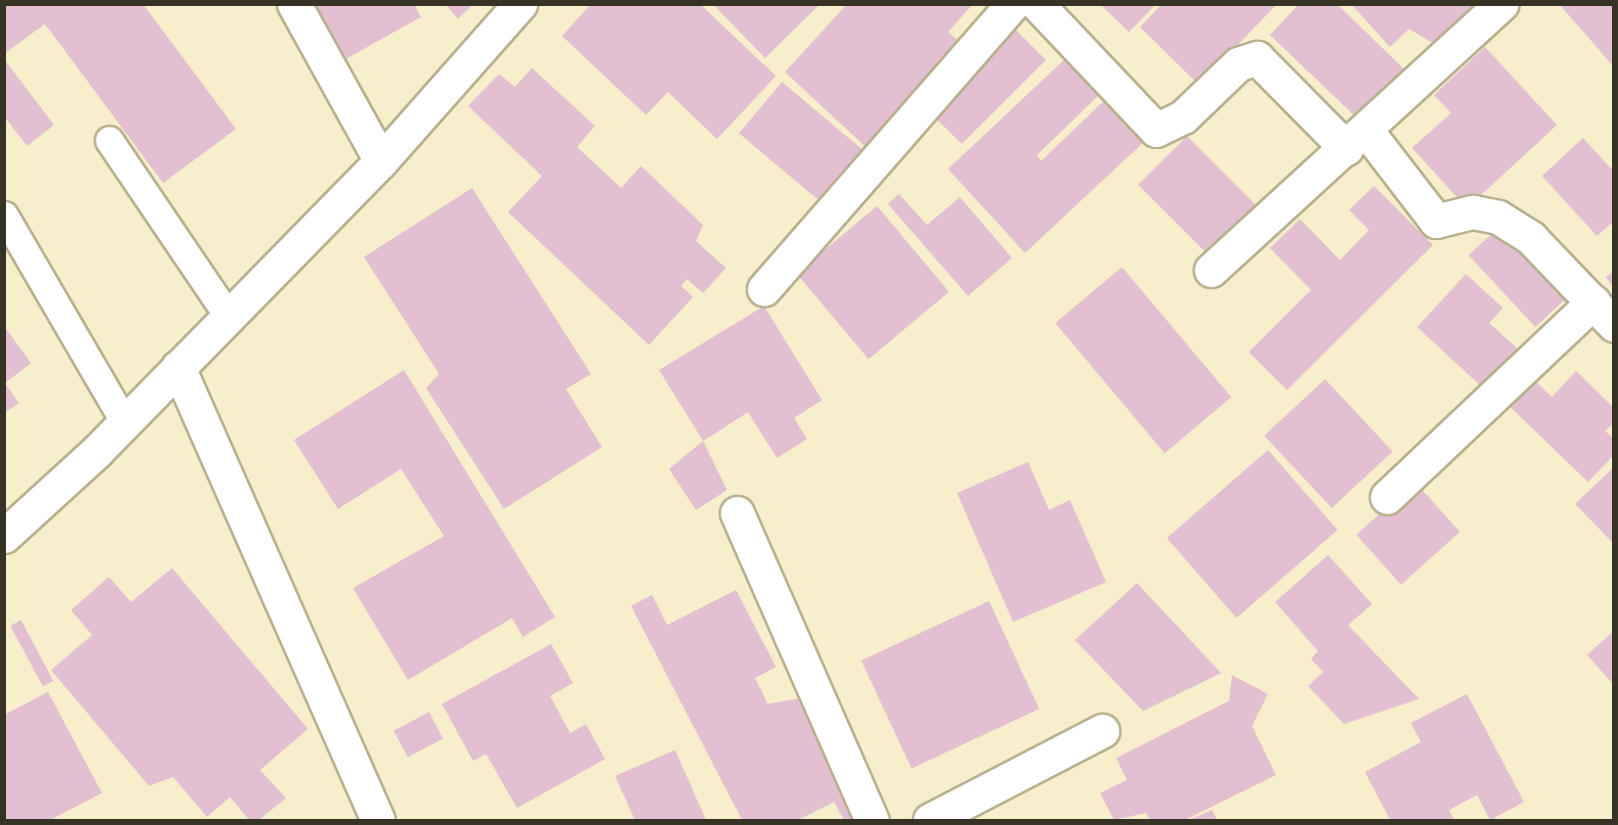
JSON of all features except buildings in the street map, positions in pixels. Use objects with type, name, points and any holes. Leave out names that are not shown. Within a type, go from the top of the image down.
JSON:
[{"type":"main road","points":[[294,4],[381,161]]},
{"type":"main road","points":[[4,536],[229,317],[381,161],[520,4]]},
{"type":"main road","points":[[764,289],[1013,4]]},
{"type":"main road","points":[[1038,4],[1156,130],[1183,117],[1238,64],[1257,58],[1356,139],[1436,221],[1473,212],[1498,217],[1531,238],[1603,314],[1387,497]]},
{"type":"main road","points":[[1211,270],[1501,4]]},
{"type":"main road","points":[[178,367],[378,820]]},
{"type":"main road","points":[[737,513],[872,820]]},
{"type":"main road","points":[[930,820],[1102,731]]},
{"type":"lane","points":[[109,140],[229,317]]},
{"type":"lane","points":[[4,215],[124,421]]}]
